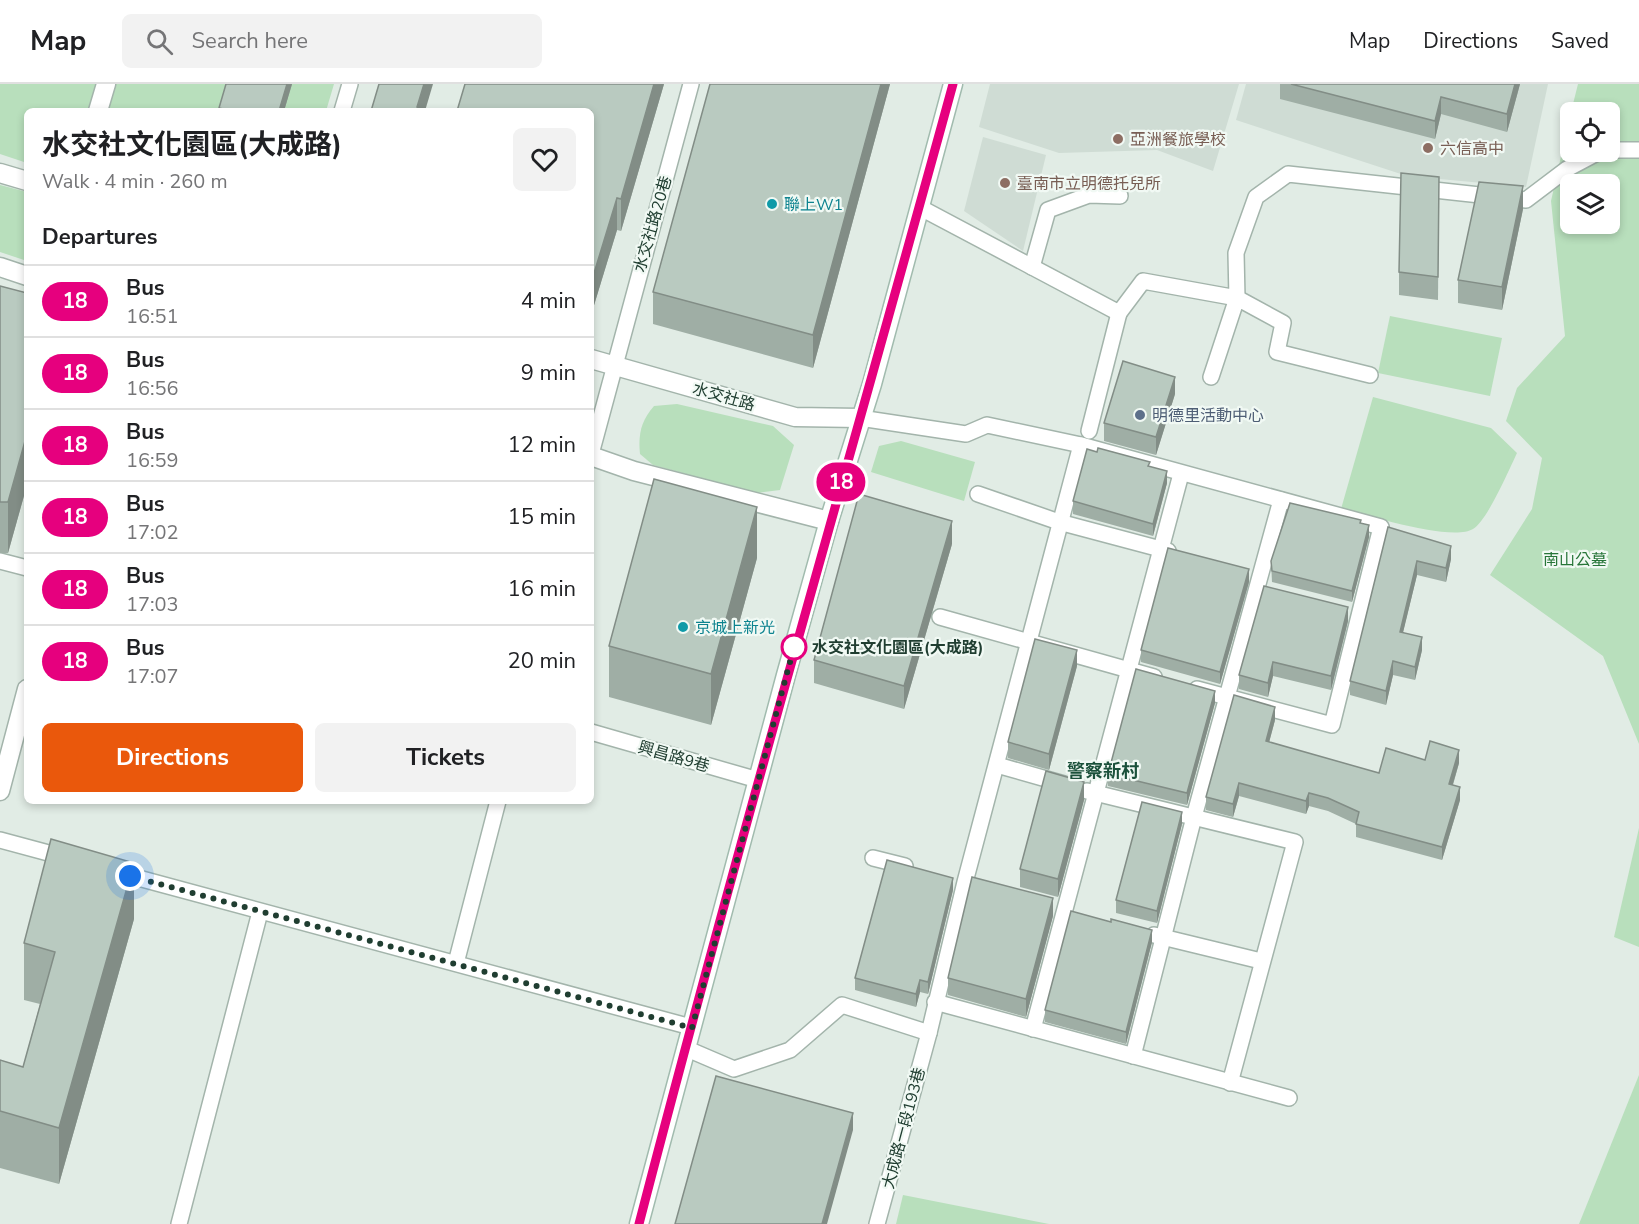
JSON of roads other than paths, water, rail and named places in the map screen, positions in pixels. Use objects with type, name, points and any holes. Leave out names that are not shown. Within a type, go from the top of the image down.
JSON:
[{"type":"street","points":[[99,108],[106,84]]},
{"type":"street","points":[[639,1224],[829,521],[872,384],[953,84]]},
{"type":"street","points":[[0,173],[24,180]]},
{"type":"street","points":[[0,267],[24,275]]},
{"type":"street","name":"水交社路","points":[[594,360],[795,417],[860,418]]},
{"type":"street","points":[[594,456],[634,471],[829,521]]},
{"type":"street","points":[[0,791],[24,700]]},
{"type":"lane","points":[[343,108],[350,84]]},
{"type":"lane","name":"水交社路20巷","points":[[594,443],[691,84]]},
{"type":"lane","points":[[1620,150],[1639,150]]},
{"type":"lane","points":[[1211,377],[1237,298],[1236,253],[1256,197],[1287,174],[1526,200],[1567,169],[1580,162]]},
{"type":"lane","points":[[1032,267],[1048,210],[1089,195],[1120,196]]},
{"type":"lane","points":[[920,207],[1119,313]]},
{"type":"lane","points":[[1089,431],[1119,313],[1143,281],[1237,298],[1284,323],[1277,352],[1370,375]]},
{"type":"lane","points":[[860,418],[966,434],[987,425],[1081,445],[1381,527],[1354,613],[1332,725],[940,617]]},
{"type":"lane","name":"大成路一段193巷","points":[[877,1224],[1081,445]]},
{"type":"lane","points":[[1033,1029],[1181,474]]},
{"type":"lane","points":[[978,495],[1059,522],[1182,555]]},
{"type":"lane","points":[[1133,1056],[1194,817],[1228,698],[1256,574],[1281,500]]},
{"type":"lane","points":[[0,561],[24,567]]},
{"type":"lane","points":[[1256,574],[1263,590],[1274,593]]},
{"type":"lane","name":"興昌路9巷","points":[[594,733],[758,780]]},
{"type":"lane","points":[[997,765],[1096,793],[1295,842],[1230,1083]]},
{"type":"lane","points":[[456,963],[497,804]]},
{"type":"lane","points":[[0,840],[79,862]]},
{"type":"lane","points":[[873,858],[919,870]]},
{"type":"lane","points":[[102,868],[692,1028]]},
{"type":"lane","points":[[179,1224],[260,912]]},
{"type":"lane","points":[[1142,931],[1262,961]]},
{"type":"lane","points":[[935,1002],[1289,1098]]},
{"type":"lane","points":[[685,1048],[734,1069],[790,1050],[842,1005],[929,1032]]},
{"type":"place","name":"亞洲餐旅學校","points":[[1118,139]]},
{"type":"place","name":"六信高中","points":[[1428,148]]},
{"type":"place","name":"臺南市立明德托兒所","points":[[1005,183]]},
{"type":"place","name":"聯上W1","points":[[772,204]]},
{"type":"place","name":"明德里活動中心","points":[[1140,415]]},
{"type":"place","name":"京城上新光","points":[[683,627]]},
{"type":"place","name":"水交社文化園區(大成路)","points":[[794,647]]},
{"type":"district","name":"警察新村","points":[[1103,771]]},
{"type":"park label","name":"南山公墓","points":[[1575,559]]}]
